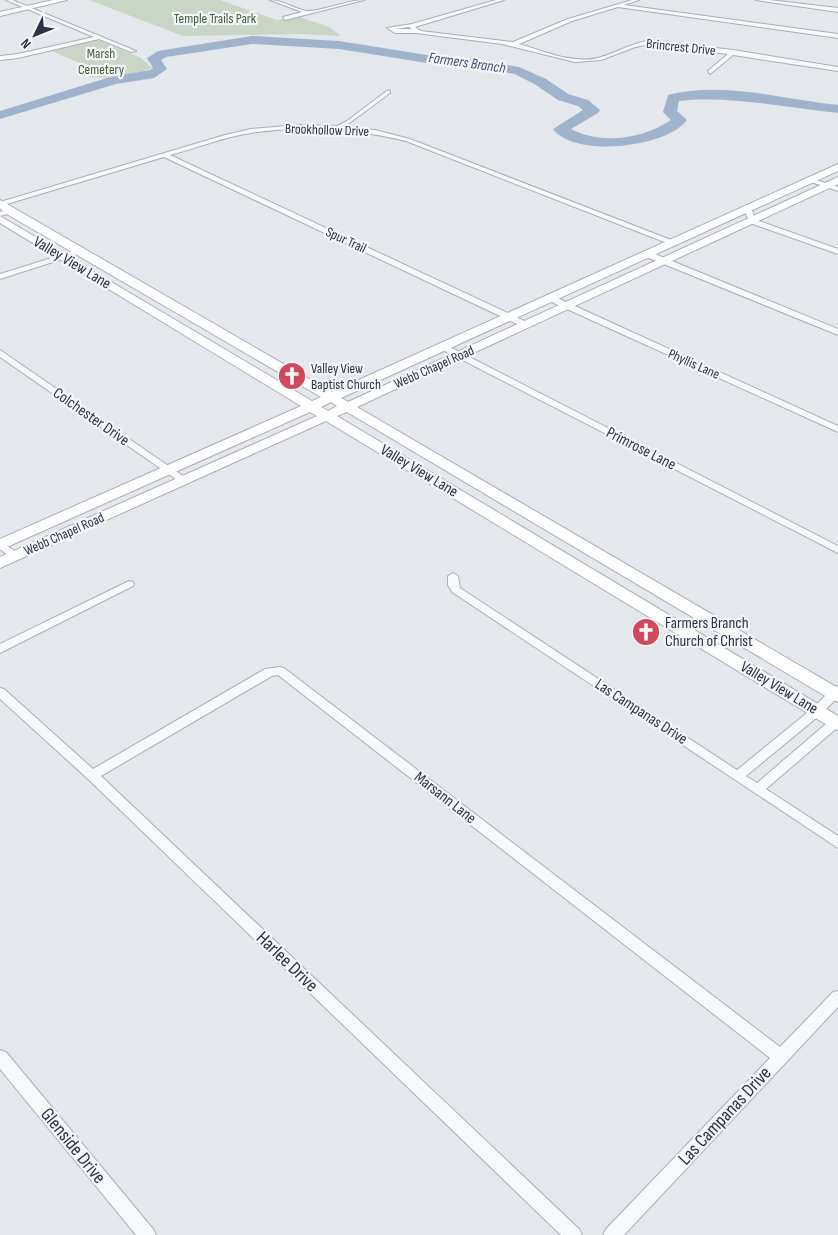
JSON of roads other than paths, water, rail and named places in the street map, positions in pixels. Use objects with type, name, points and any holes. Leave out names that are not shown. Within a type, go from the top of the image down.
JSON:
[{"type":"main road","points":[[0,14],[63,0]]},
{"type":"main road","name":"Webb Chapel Road","points":[[0,544],[444,347],[748,210],[838,167]]},
{"type":"main road","name":"Webb Chapel Road","points":[[0,563],[460,356],[838,180]]},
{"type":"main road","name":"Valley View Lane","points":[[2,209],[331,397],[490,492],[836,693]]},
{"type":"main road","name":"Valley View Lane","points":[[2,209],[63,258],[837,722]]},
{"type":"main road","points":[[471,502],[490,492]]},
{"type":"street","points":[[8,0],[133,51]]},
{"type":"street","points":[[272,0],[309,13]]},
{"type":"street","points":[[285,18],[362,0]]},
{"type":"street","name":"Brincrest Drive","points":[[502,0],[414,28],[495,40],[562,58],[586,62],[606,58],[634,45],[650,42],[733,52],[838,69]]},
{"type":"street","points":[[514,44],[552,26],[637,0]]},
{"type":"street","points":[[758,0],[838,10]]},
{"type":"street","points":[[618,6],[838,36]]},
{"type":"street","points":[[0,58],[18,56],[100,38]]},
{"type":"street","points":[[710,72],[733,52]]},
{"type":"street","points":[[338,128],[349,122],[388,92]]},
{"type":"street","name":"Brookhollow Drive","points":[[2,209],[225,137],[251,131],[299,127],[338,128],[375,132],[408,140],[675,243]]},
{"type":"street","name":"Spur Trail","points":[[166,156],[526,325]]},
{"type":"street","points":[[810,180],[838,189]]},
{"type":"street","points":[[748,210],[753,221],[838,252]]},
{"type":"street","points":[[0,278],[80,252]]},
{"type":"street","points":[[647,254],[838,332]]},
{"type":"street","name":"Phyllis Lane","points":[[550,298],[838,428]]},
{"type":"street","name":"Primrose Lane","points":[[444,347],[838,550]]},
{"type":"street","name":"Colchester Drive","points":[[0,354],[183,480]]},
{"type":"street","points":[[0,544],[15,556]]},
{"type":"street","name":"Las Campanas Drive","points":[[453,576],[453,585],[456,590],[838,843]]},
{"type":"street","points":[[0,649],[129,584]]},
{"type":"street","name":"Marsann Lane","points":[[92,775],[269,672],[280,671],[781,1057]]},
{"type":"street","name":"Harlee Drive","points":[[0,692],[92,775],[573,1235]]},
{"type":"street","points":[[738,776],[836,693]]},
{"type":"street","points":[[758,789],[837,722]]},
{"type":"street","name":"Las Campanas Drive","points":[[612,1235],[838,997]]},
{"type":"street","name":"Glenside Drive","points":[[0,1057],[146,1235]]},
{"type":"waterway","name":"Farmers Branch","points":[[0,115],[112,81],[143,77],[155,73],[160,69],[153,58],[163,54],[252,40],[339,45],[427,59],[482,64],[519,71],[541,82],[563,97],[583,103],[593,110],[560,129],[590,141],[631,141],[658,133],[680,120],[670,112],[673,98],[693,95],[755,98],[838,109]]},
{"type":"place","name":"Valley View Baptist Church","points":[[292,376]]},
{"type":"place","name":"Farmers Branch Church of Christ","points":[[646,632]]},
{"type":"park label","name":"Temple Trails Park","points":[[215,18]]},
{"type":"park label","name":"Marsh Cemetery","points":[[101,62]]}]
